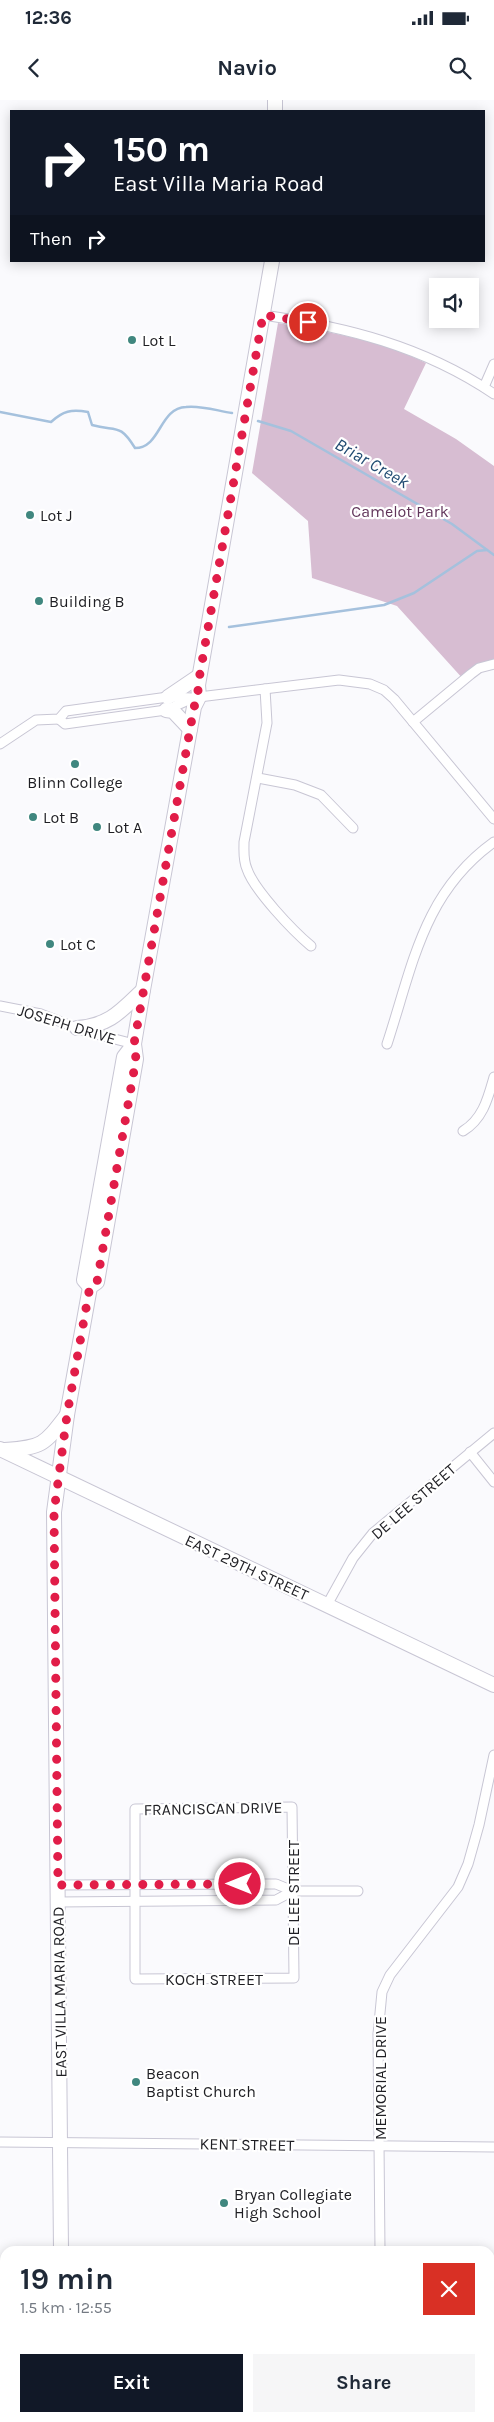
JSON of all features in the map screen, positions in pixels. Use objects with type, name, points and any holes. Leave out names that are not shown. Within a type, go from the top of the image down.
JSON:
[{"type":"main road","name":"EAST VILLA MARIA ROAD","points":[[61,2246],[54,1512],[67,1415],[90,1286],[84,1280],[124,1056],[134,1044],[272,262]]},
{"type":"main road","points":[[190,729],[167,704],[196,693]]},
{"type":"main road","points":[[77,1028],[94,1027],[107,1022],[143,990]]},
{"type":"main road","points":[[2,1449],[39,1446],[48,1439],[67,1415]]},
{"type":"main road","name":"EAST 29TH STREET","points":[[2,1449],[494,1685]]},
{"type":"street","points":[[263,315],[323,324],[363,333],[419,354],[494,394]]},
{"type":"street","points":[[484,387],[494,364]]},
{"type":"street","points":[[413,722],[479,668],[494,664]]},
{"type":"street","points":[[0,744],[36,720],[59,719],[65,724],[167,704],[196,693],[265,689],[339,680],[370,684],[384,690],[394,699],[494,819]]},
{"type":"street","points":[[265,689],[267,723],[258,778],[244,842],[244,858],[247,870],[254,883],[299,936],[311,946]]},
{"type":"street","points":[[59,719],[66,711],[167,704],[196,693]]},
{"type":"street","points":[[258,778],[295,785],[321,794],[353,828]]},
{"type":"street","points":[[387,1044],[424,931],[438,900],[457,873],[494,842]]},
{"type":"street","name":"JOSEPH DRIVE","points":[[0,1006],[41,1014],[77,1028],[134,1044]]},
{"type":"street","points":[[463,1131],[478,1118],[485,1106],[494,1077]]},
{"type":"street","name":"DE LEE STREET","points":[[328,1605],[353,1558],[373,1533],[494,1433]]},
{"type":"street","points":[[470,1452],[494,1482]]},
{"type":"street","name":"MEMORIAL DRIVE","points":[[380,2246],[378,2026],[382,1992],[390,1975],[458,1887],[468,1864],[479,1825],[494,1755]]},
{"type":"street","name":"DE LEE STREET","points":[[292,1807],[294,1978]]},
{"type":"street","name":"FRANCISCAN DRIVE","points":[[135,1885],[135,1809],[292,1807]]},
{"type":"street","points":[[58,1885],[276,1884],[293,1891],[358,1891]]},
{"type":"street","points":[[135,1885],[135,1902]]},
{"type":"street","points":[[58,1902],[276,1900],[293,1891]]},
{"type":"street","name":"KOCH STREET","points":[[135,1902],[135,1979],[294,1978]]},
{"type":"street","name":"KENT STREET","points":[[0,2142],[494,2147]]},
{"type":"green space","name":"Camelot Park","points":[[278,323],[372,343],[390,348],[426,363],[404,409],[456,439],[494,466],[494,664],[464,680],[397,606],[312,578],[308,521],[252,473]]},
{"type":"waterway","name":"Briar Creek","points":[[0,412],[51,422],[59,415],[68,412],[88,412],[92,425],[121,431],[135,448],[150,442],[165,420],[177,409],[197,407],[232,413]]},
{"type":"waterway","name":"Briar Creek","points":[[258,421],[291,431],[452,524],[494,555]]},
{"type":"waterway","points":[[229,627],[384,605],[414,593],[477,551],[487,550]]},
{"type":"place","name":"Lot L","points":[[132,340]]},
{"type":"place","name":"Lot J","points":[[30,515]]},
{"type":"place","name":"Building B","points":[[39,601]]},
{"type":"place","name":"Blinn College","points":[[75,764]]},
{"type":"place","name":"Lot B","points":[[33,817]]},
{"type":"place","name":"Lot A","points":[[97,827]]},
{"type":"place","name":"Lot C","points":[[50,944]]},
{"type":"place","name":"Beacon Baptist Church","points":[[136,2082]]},
{"type":"place","name":"Bryan Collegiate High School","points":[[224,2203]]},
{"type":"route","points":[[240,1884],[58,1885],[54,1512],[67,1415],[90,1286],[97,1282],[136,1059],[134,1044],[143,990],[194,707],[197,703],[197,688],[263,315],[308,322]]}]
